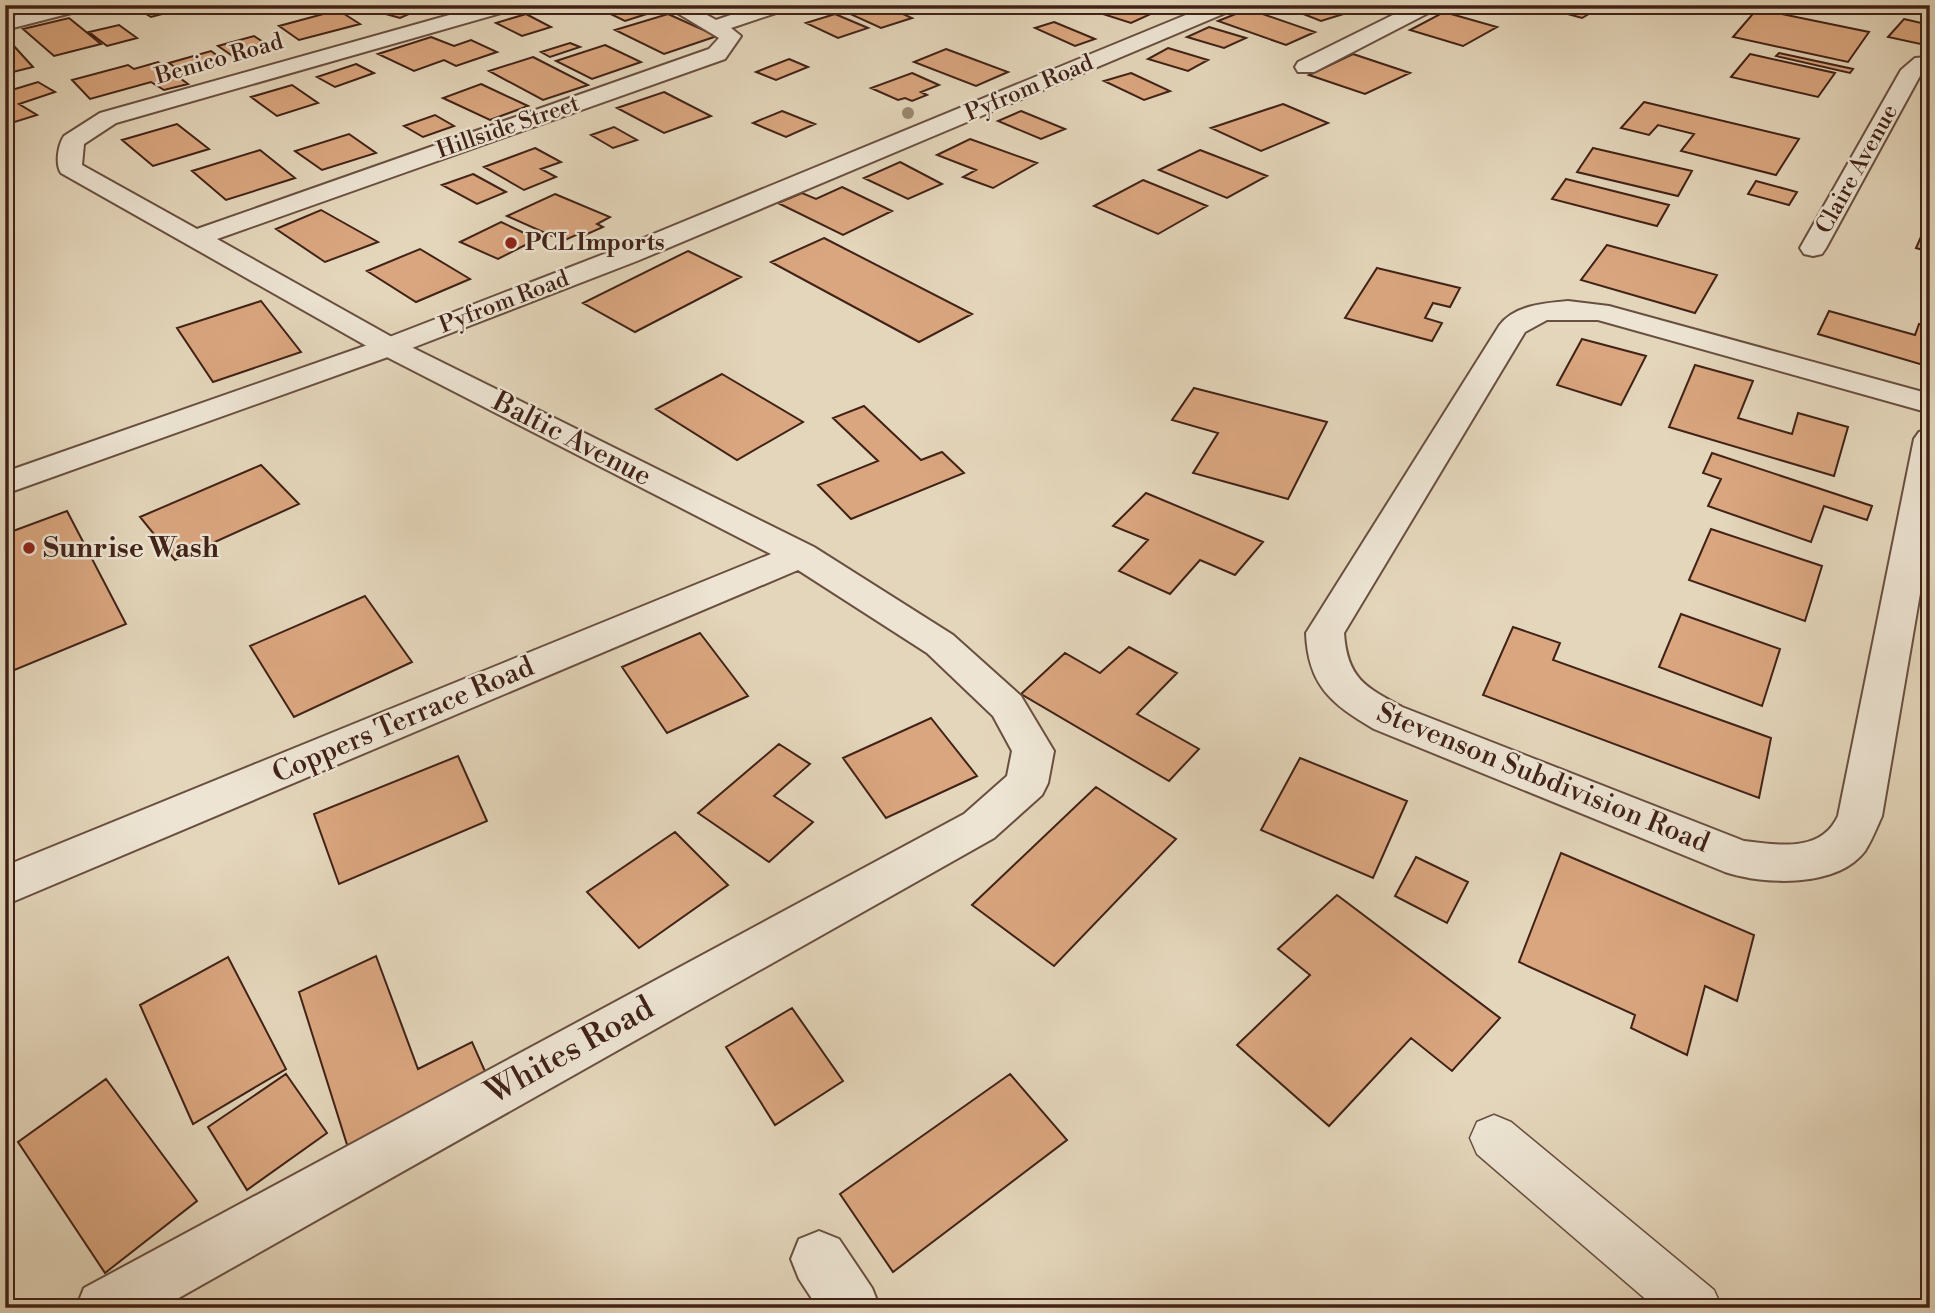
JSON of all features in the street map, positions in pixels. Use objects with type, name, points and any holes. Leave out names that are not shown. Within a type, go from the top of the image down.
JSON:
[{"type":"street","points":[[5,24],[80,5]]},
{"type":"street","name":"Benico Road","points":[[72,141],[108,117],[508,5]]},
{"type":"street","points":[[674,5],[714,27],[781,5]]},
{"type":"street","name":"Pyfrom Road","points":[[5,484],[389,347],[627,255],[1228,5]]},
{"type":"street","points":[[1306,67],[1429,5]]},
{"type":"street","name":"Hillside Street","points":[[193,239],[717,54],[731,36],[714,27]]},
{"type":"street","name":"Claire Avenue","points":[[1813,248],[1912,70],[1923,63],[1930,63]]},
{"type":"street","name":"Baltic Avenue","points":[[72,141],[70,168],[389,347],[801,555],[940,644],[1007,706],[1033,751],[1027,783]]},
{"type":"street","name":"Stevenson Subdivision Road","points":[[1930,404],[1630,318],[1569,310],[1541,312],[1514,326],[1325,633],[1325,656],[1336,680],[1358,702],[1388,718],[1741,859],[1785,864],[1822,858],[1848,841],[1860,816],[1930,439]]},
{"type":"street","name":"Coppers Terrace Road","points":[[5,886],[801,555]]},
{"type":"street","name":"Whites Road","points":[[104,1308],[979,826],[1027,783]]},
{"type":"street","points":[[819,1259],[852,1308]]},
{"type":"lane","points":[[1494,1138],[1696,1308]]},
{"type":"building","points":[[150,5],[197,5],[151,17],[138,9]]},
{"type":"building","points":[[353,5],[429,5],[400,18]]},
{"type":"building","points":[[592,5],[642,5],[656,11],[625,21]]},
{"type":"building","points":[[872,5],[883,5],[912,18],[881,28],[848,13]]},
{"type":"building","points":[[1128,5],[1153,13],[1131,23],[1081,7]]},
{"type":"building","points":[[1339,5],[1353,11],[1321,21],[1283,6]]},
{"type":"building","points":[[1566,5],[1604,5],[1582,18],[1557,11]]},
{"type":"building","points":[[1248,9],[1315,32],[1286,45],[1218,21]]},
{"type":"building","points":[[1757,9],[1869,32],[1848,62],[1733,37]]},
{"type":"building","points":[[338,10],[360,24],[299,40],[279,26]]},
{"type":"building","points":[[1444,12],[1497,27],[1463,46],[1410,30]]},
{"type":"building","points":[[526,14],[551,27],[522,36],[496,23]]},
{"type":"building","points":[[668,14],[717,36],[664,54],[615,30]]},
{"type":"building","points":[[835,14],[868,28],[838,38],[806,23]]},
{"type":"building","points":[[69,18],[101,44],[54,56],[23,29]]},
{"type":"building","points":[[1904,19],[1930,25],[1930,46],[1888,37]]},
{"type":"building","points":[[1054,22],[1095,39],[1075,46],[1035,28]]},
{"type":"building","points":[[119,25],[137,38],[107,46],[89,32]]},
{"type":"building","points":[[1209,27],[1246,38],[1224,48],[1187,37]]},
{"type":"building","points":[[254,36],[271,47],[234,57],[218,46]]},
{"type":"building","points":[[431,37],[454,46],[471,40],[497,52],[456,66],[444,60],[414,71],[378,54]]},
{"type":"building","points":[[570,43],[580,47],[550,57],[541,52]]},
{"type":"building","points":[[13,45],[33,67],[5,74],[5,47]]},
{"type":"building","points":[[605,45],[641,62],[592,79],[556,61]]},
{"type":"building","points":[[1168,48],[1208,60],[1188,71],[1148,59]]},
{"type":"building","points":[[946,49],[1008,72],[976,86],[914,62]]},
{"type":"building","points":[[211,51],[222,59],[180,71],[169,63]]},
{"type":"building","points":[[1779,53],[1853,69],[1850,73],[1776,56]]},
{"type":"building","points":[[1353,54],[1410,73],[1365,94],[1309,75]]},
{"type":"building","points":[[1750,54],[1835,73],[1818,97],[1731,77]]},
{"type":"building","points":[[533,57],[588,85],[543,100],[489,71]]},
{"type":"building","points":[[789,59],[808,67],[776,80],[756,72]]},
{"type":"building","points":[[158,62],[188,84],[164,90],[151,82],[90,99],[72,80],[128,65],[134,69]]},
{"type":"building","points":[[356,64],[374,73],[335,87],[317,77]]},
{"type":"building","points":[[912,73],[939,85],[921,92],[927,95],[912,101],[905,98],[898,100],[871,88]]},
{"type":"building","points":[[1131,73],[1170,91],[1144,100],[1104,81]]},
{"type":"building","points":[[38,82],[55,92],[19,104],[37,115],[5,125],[5,92]]},
{"type":"building","points":[[481,84],[528,106],[490,120],[443,98]]},
{"type":"building","points":[[292,85],[318,103],[277,116],[251,97]]},
{"type":"building","points":[[664,92],[711,116],[664,133],[617,108]]},
{"type":"building","points":[[1644,102],[1799,139],[1776,175],[1681,151],[1694,134],[1658,125],[1649,135],[1621,128]]},
{"type":"building","points":[[1283,104],[1328,123],[1261,151],[1211,128]]},
{"type":"building","points":[[782,111],[815,124],[786,137],[753,123]]},
{"type":"building","points":[[1021,111],[1065,129],[1041,139],[998,121]]},
{"type":"building","points":[[435,115],[454,126],[423,137],[404,126]]},
{"type":"building","points":[[177,124],[209,149],[153,166],[122,140]]},
{"type":"building","points":[[614,127],[637,140],[613,148],[591,135]]},
{"type":"building","points":[[349,134],[376,153],[322,170],[295,151]]},
{"type":"building","points":[[970,139],[1037,163],[993,188],[963,177],[976,170],[937,155]]},
{"type":"building","points":[[535,148],[561,162],[541,169],[556,177],[524,190],[484,167]]},
{"type":"building","points":[[1593,148],[1692,171],[1678,196],[1577,172]]},
{"type":"building","points":[[260,150],[295,178],[226,200],[192,171]]},
{"type":"building","points":[[1200,150],[1267,176],[1227,198],[1159,170]]},
{"type":"building","points":[[900,162],[942,184],[908,199],[864,178]]},
{"type":"building","points":[[473,174],[506,192],[477,204],[442,185]]},
{"type":"building","points":[[1566,179],[1669,205],[1657,226],[1552,199]]},
{"type":"building","points":[[1143,180],[1207,206],[1158,234],[1094,206]]},
{"type":"building","points":[[1756,181],[1797,192],[1789,205],[1748,194]]},
{"type":"building","points":[[842,187],[892,211],[843,235],[778,203],[802,193],[816,199]]},
{"type":"building","points":[[555,194],[610,217],[597,224],[603,227],[563,241],[507,216]]},
{"type":"building","points":[[321,210],[378,242],[325,262],[276,229]]},
{"type":"building","points":[[501,222],[537,239],[498,259],[460,242]]},
{"type":"building","points":[[1927,223],[1930,224],[1930,252],[1916,248]]},
{"type":"building","points":[[824,238],[972,314],[919,342],[771,262]]},
{"type":"building","points":[[1607,245],[1717,275],[1695,313],[1581,280]]},
{"type":"building","points":[[420,249],[470,279],[416,302],[367,271]]},
{"type":"building","points":[[688,251],[741,277],[635,332],[583,303]]},
{"type":"building","points":[[1377,268],[1460,288],[1450,307],[1433,303],[1425,318],[1442,323],[1432,341],[1345,318]]},
{"type":"building","points":[[261,301],[301,352],[213,382],[177,328]]},
{"type":"building","points":[[1829,311],[1915,335],[1919,324],[1930,327],[1930,367],[1818,334]]},
{"type":"building","points":[[1582,339],[1646,356],[1621,405],[1557,385]]},
{"type":"building","points":[[1695,365],[1753,381],[1738,418],[1792,434],[1798,413],[1848,427],[1834,476],[1669,427]]},
{"type":"building","points":[[722,374],[803,422],[737,460],[656,409]]},
{"type":"building","points":[[1194,388],[1327,422],[1288,499],[1193,473],[1218,433],[1172,420]]},
{"type":"building","points":[[864,406],[921,460],[942,452],[964,473],[851,519],[818,485],[878,461],[833,418]]},
{"type":"building","points":[[1712,453],[1872,506],[1867,520],[1824,506],[1811,542],[1708,506],[1721,479],[1703,473]]},
{"type":"building","points":[[261,465],[299,504],[175,560],[140,517]]},
{"type":"building","points":[[1146,493],[1263,542],[1235,575],[1200,560],[1170,594],[1119,571],[1148,540],[1113,526]]},
{"type":"building","points":[[67,511],[126,624],[12,671],[5,656],[5,534]]},
{"type":"building","points":[[1711,529],[1822,566],[1805,621],[1689,580]]},
{"type":"building","points":[[365,596],[412,662],[294,717],[250,646]]},
{"type":"building","points":[[1681,614],[1780,649],[1762,706],[1659,667]]},
{"type":"building","points":[[1513,627],[1560,643],[1553,660],[1771,738],[1759,798],[1483,695]]},
{"type":"building","points":[[700,633],[748,696],[667,733],[622,667]]},
{"type":"building","points":[[1129,647],[1177,673],[1137,714],[1199,749],[1169,781],[1021,694],[1065,653],[1100,673]]},
{"type":"building","points":[[931,718],[977,776],[886,818],[843,758]]},
{"type":"building","points":[[779,744],[810,764],[774,796],[813,822],[769,862],[698,813]]},
{"type":"building","points":[[458,756],[487,821],[339,884],[314,814]]},
{"type":"building","points":[[1300,758],[1407,801],[1373,878],[1261,830]]},
{"type":"building","points":[[1096,787],[1176,839],[1054,966],[972,905]]},
{"type":"building","points":[[675,832],[728,885],[639,948],[587,892]]},
{"type":"building","points":[[1561,853],[1754,935],[1737,1001],[1705,986],[1687,1055],[1631,1028],[1635,1015],[1519,962]]},
{"type":"building","points":[[1416,857],[1468,882],[1447,923],[1395,896]]},
{"type":"building","points":[[1337,895],[1500,1018],[1452,1071],[1411,1038],[1329,1126],[1237,1045],[1310,975],[1278,949]]},
{"type":"building","points":[[376,956],[418,1069],[472,1042],[488,1078],[349,1151],[299,992]]},
{"type":"building","points":[[228,957],[286,1069],[193,1124],[140,1005]]},
{"type":"building","points":[[792,1008],[843,1081],[775,1125],[726,1047]]},
{"type":"building","points":[[286,1074],[327,1133],[247,1190],[208,1127]]},
{"type":"building","points":[[1010,1074],[1067,1140],[893,1272],[840,1194]]},
{"type":"building","points":[[106,1079],[197,1201],[105,1273],[18,1142]]},
{"type":"place","name":"PCL Imports","points":[[511,243]]},
{"type":"place","name":"Sunrise Wash","points":[[29,548]]}]
